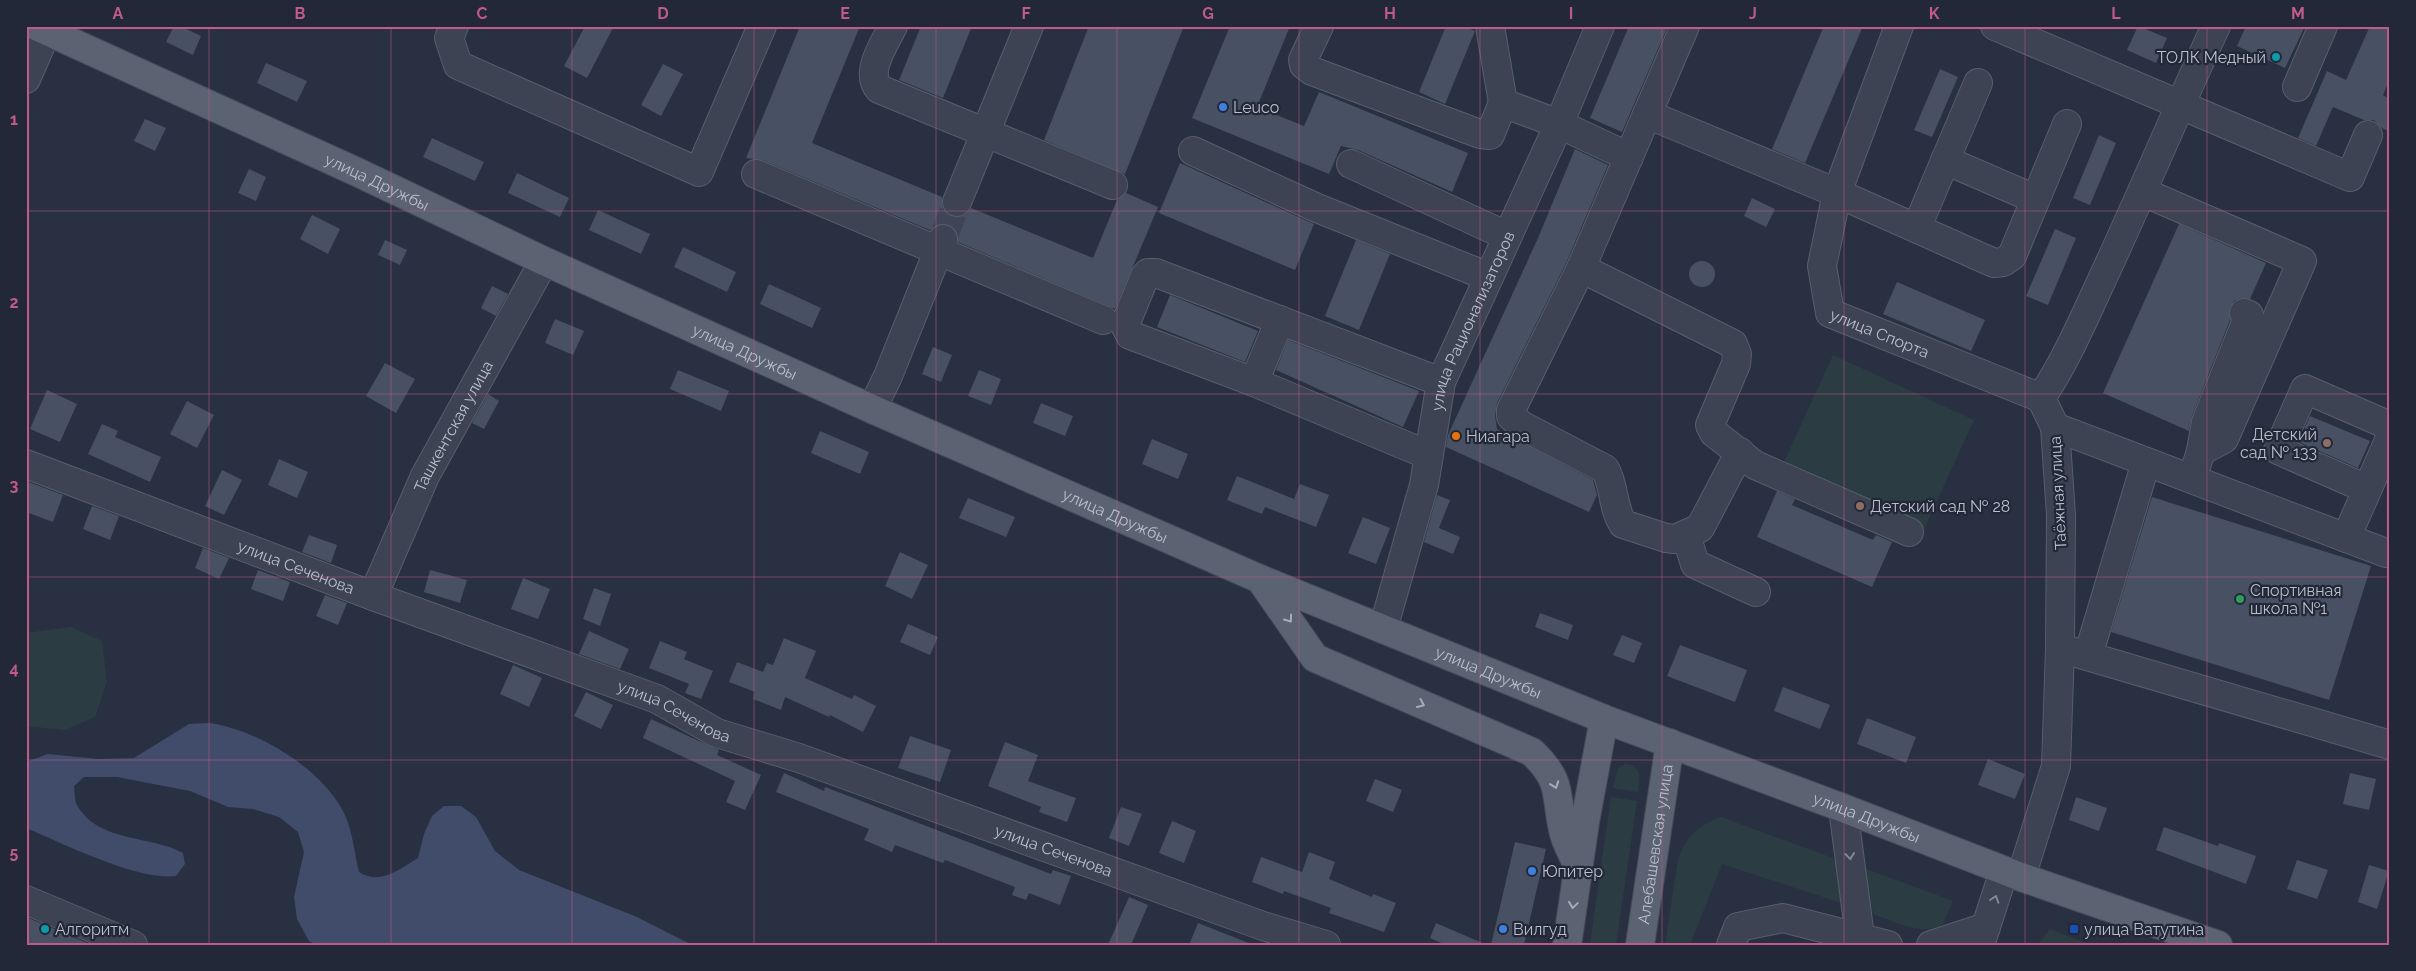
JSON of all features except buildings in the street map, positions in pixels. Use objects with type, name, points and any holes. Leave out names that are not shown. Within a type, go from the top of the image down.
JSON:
[{"type":"main road","name":"улица Дружбы","points":[[42,29],[348,168],[544,261],[872,409],[1260,580],[1604,719],[2013,874],[2218,945]]},
{"type":"main road","points":[[1260,580],[1315,658],[1532,752],[1548,768],[1557,788],[1564,834],[1578,867]]},
{"type":"main road","points":[[1567,945],[1578,867],[1604,719]]},
{"type":"main road","name":"Алебашевская улица","points":[[1640,945],[1670,743]]},
{"type":"street","points":[[454,26],[449,38],[458,65],[699,172],[762,26]]},
{"type":"street","points":[[893,26],[872,73],[874,84],[879,89],[1113,185]]},
{"type":"street","points":[[957,202],[1029,26]]},
{"type":"street","points":[[1319,26],[1303,60],[1304,64],[1312,71],[1480,134],[1490,135],[1503,103],[1490,26]]},
{"type":"street","name":"улица Рационализаторов","points":[[1383,629],[1424,485],[1441,382],[1508,236],[1600,26]]},
{"type":"street","points":[[1685,26],[1581,268],[1511,410],[1511,416],[1521,425],[1605,469],[1612,481],[1618,517],[1623,524],[1666,538],[1675,539],[1700,528],[1740,452]]},
{"type":"street","name":"улица Спорта","points":[[1899,26],[1837,193],[1822,266],[1830,313],[2041,398]]},
{"type":"street","points":[[1995,26],[2350,177],[2368,136]]},
{"type":"street","points":[[2041,398],[2061,368],[2143,192],[2180,104],[2216,26]]},
{"type":"street","points":[[2297,87],[2323,26]]},
{"type":"street","points":[[26,79],[42,29]]},
{"type":"street","points":[[1917,228],[1978,83]]},
{"type":"street","points":[[1503,103],[1558,124],[1629,157]]},
{"type":"street","points":[[1647,114],[1837,193],[1994,263],[2003,262],[2012,256],[2067,124]]},
{"type":"street","points":[[1193,151],[1317,208],[1488,277]]},
{"type":"street","points":[[1945,160],[2035,198]]},
{"type":"street","points":[[1351,164],[1508,236]]},
{"type":"street","points":[[756,174],[940,245],[1103,320]]},
{"type":"street","points":[[2143,192],[2302,261],[2224,439],[2201,451]]},
{"type":"street","points":[[872,409],[888,376],[940,245]]},
{"type":"street","name":"Ташкентская улица","points":[[373,596],[425,476],[544,261]]},
{"type":"street","points":[[1581,268],[1733,344],[1737,354],[1736,364],[1710,425],[1714,433],[1755,465],[1909,532]]},
{"type":"street","points":[[1428,455],[1254,382],[1127,332],[1125,325],[1145,276],[1148,273],[1156,273],[1441,382]]},
{"type":"street","points":[[2192,479],[2201,451],[2206,422],[2249,315],[2244,313]]},
{"type":"street","points":[[1254,382],[1280,320]]},
{"type":"street","points":[[2367,489],[2278,450],[2305,388],[2390,426]]},
{"type":"street","name":"Таёжная улица","points":[[1983,936],[2013,874],[2056,766],[2060,648],[2061,515],[2055,427],[2041,398]]},
{"type":"street","points":[[2055,427],[2386,553]]},
{"type":"street","points":[[2346,538],[2390,438]]},
{"type":"street","points":[[2088,656],[2146,462]]},
{"type":"street","name":"улица Сеченова","points":[[26,464],[373,596],[656,698],[717,733],[809,762],[1263,926],[1326,945]]},
{"type":"street","points":[[1686,535],[1695,564],[1756,592]]},
{"type":"street","points":[[2060,648],[2390,745]]},
{"type":"street","points":[[1843,808],[1860,937]]},
{"type":"street","points":[[26,900],[133,945]]},
{"type":"street","points":[[1731,945],[1738,927],[1783,918],[1888,945]]},
{"type":"street","points":[[1931,945],[1983,936]]},
{"type":"shaded area","points":[[1833,355],[1974,420],[1924,529],[1783,464]]},
{"type":"shaded area","points":[[71,627],[102,641],[107,682],[95,717],[65,730],[26,726],[26,633]]},
{"type":"shaded area","points":[[1626,764],[1638,770],[1640,778],[1638,792],[1613,788],[1618,768]]},
{"type":"shaded area","points":[[1611,797],[1637,801],[1616,945],[1590,945]]},
{"type":"shaded area","points":[[1721,817],[1833,858],[1852,900],[1851,906],[1722,864],[1690,945],[1665,945],[1678,859],[1681,851],[1694,832]]},
{"type":"shaded area","points":[[1861,867],[1953,901],[1943,924],[1935,928],[1918,929],[1875,915],[1865,898]]},
{"type":"shaded area","points":[[2050,929],[2091,945],[2037,945]]},
{"type":"water","points":[[189,724],[216,724],[254,736],[293,758],[310,772],[326,787],[338,803],[349,826],[359,872],[367,876],[382,877],[397,871],[418,858],[424,834],[432,816],[444,806],[461,806],[476,817],[495,851],[519,870],[637,917],[692,945],[317,945],[309,941],[297,919],[294,897],[304,852],[298,832],[279,817],[253,809],[228,807],[190,791],[117,777],[84,777],[74,786],[77,805],[86,817],[98,826],[111,832],[170,847],[183,853],[185,864],[176,876],[142,873],[122,867],[80,852],[26,828],[26,762],[48,754],[98,759],[134,758]]},
{"type":"tunnel","points":[[943,239],[957,202]]},
{"type":"place","name":"ТОЛК Медный","points":[[2276,57]]},
{"type":"place","name":"Leuco","points":[[1223,107]]},
{"type":"place","name":"Ниагара","points":[[1456,436]]},
{"type":"place","name":"Детский сад № 133","points":[[2327,443]]},
{"type":"place","name":"Детский сад № 28","points":[[1860,506]]},
{"type":"place","name":"Спортивная школа №1","points":[[2240,599]]},
{"type":"place","name":"Юпитер","points":[[1532,871]]},
{"type":"place","name":"Алгоритм","points":[[45,929]]},
{"type":"place","name":"Вилгуд","points":[[1503,929]]},
{"type":"place","name":"улица Ватутина","points":[[2074,929]]}]
